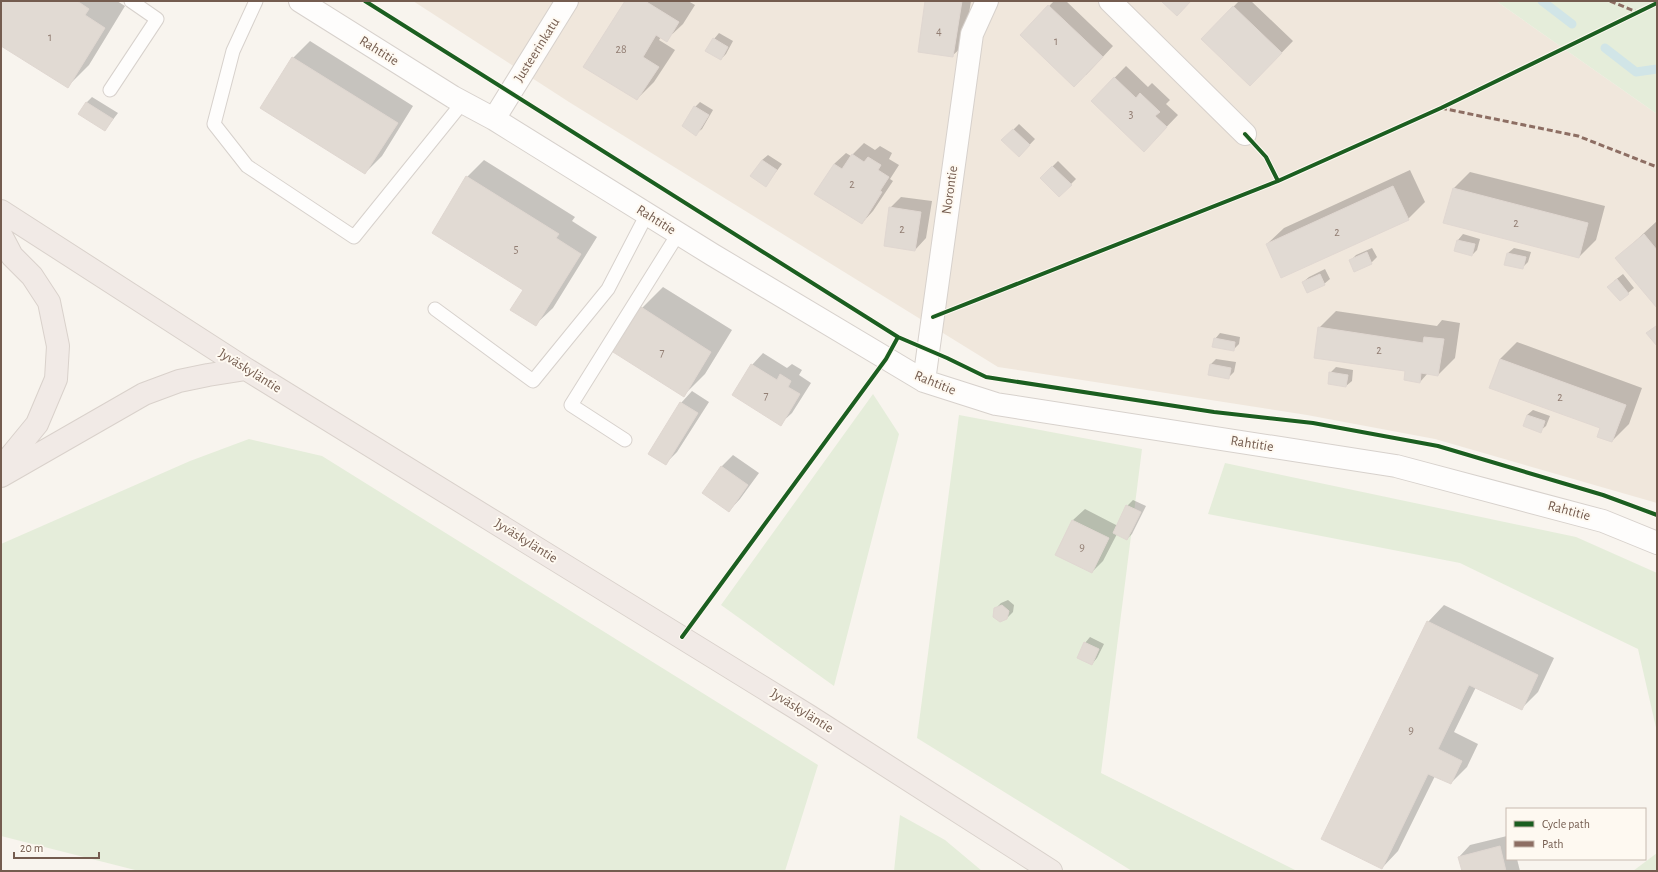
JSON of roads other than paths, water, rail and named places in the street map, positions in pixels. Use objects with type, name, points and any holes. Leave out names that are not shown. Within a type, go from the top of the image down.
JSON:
[{"type":"highway","name":"Jyväskyläntie","points":[[1,211],[246,369],[809,716],[1051,871]]},
{"type":"highway","points":[[1,235],[12,256],[32,276],[49,302],[58,346],[56,379],[37,424],[1,468]]},
{"type":"highway","points":[[1,476],[144,394],[179,381],[208,374],[246,369]]},
{"type":"street","name":"Rahtitie","points":[[300,1],[678,234],[924,381],[996,404],[1396,466],[1603,521],[1657,543]]},
{"type":"street","name":"Justeerinkatu","points":[[494,120],[567,1]]},
{"type":"street","name":"Norontie","points":[[924,381],[972,34],[987,1]]},
{"type":"street","points":[[1110,1],[1244,134]]},
{"type":"lane","points":[[110,90],[157,19],[131,1]]},
{"type":"lane","points":[[256,1],[233,51],[214,124],[247,166],[354,237],[463,102]]},
{"type":"lane","points":[[435,309],[533,381],[608,289],[647,214]]},
{"type":"lane","points":[[625,440],[571,405],[678,234]]},
{"type":"waterway","points":[[1542,1],[1572,24]]},
{"type":"waterway","points":[[1605,48],[1636,72],[1657,69]]}]
